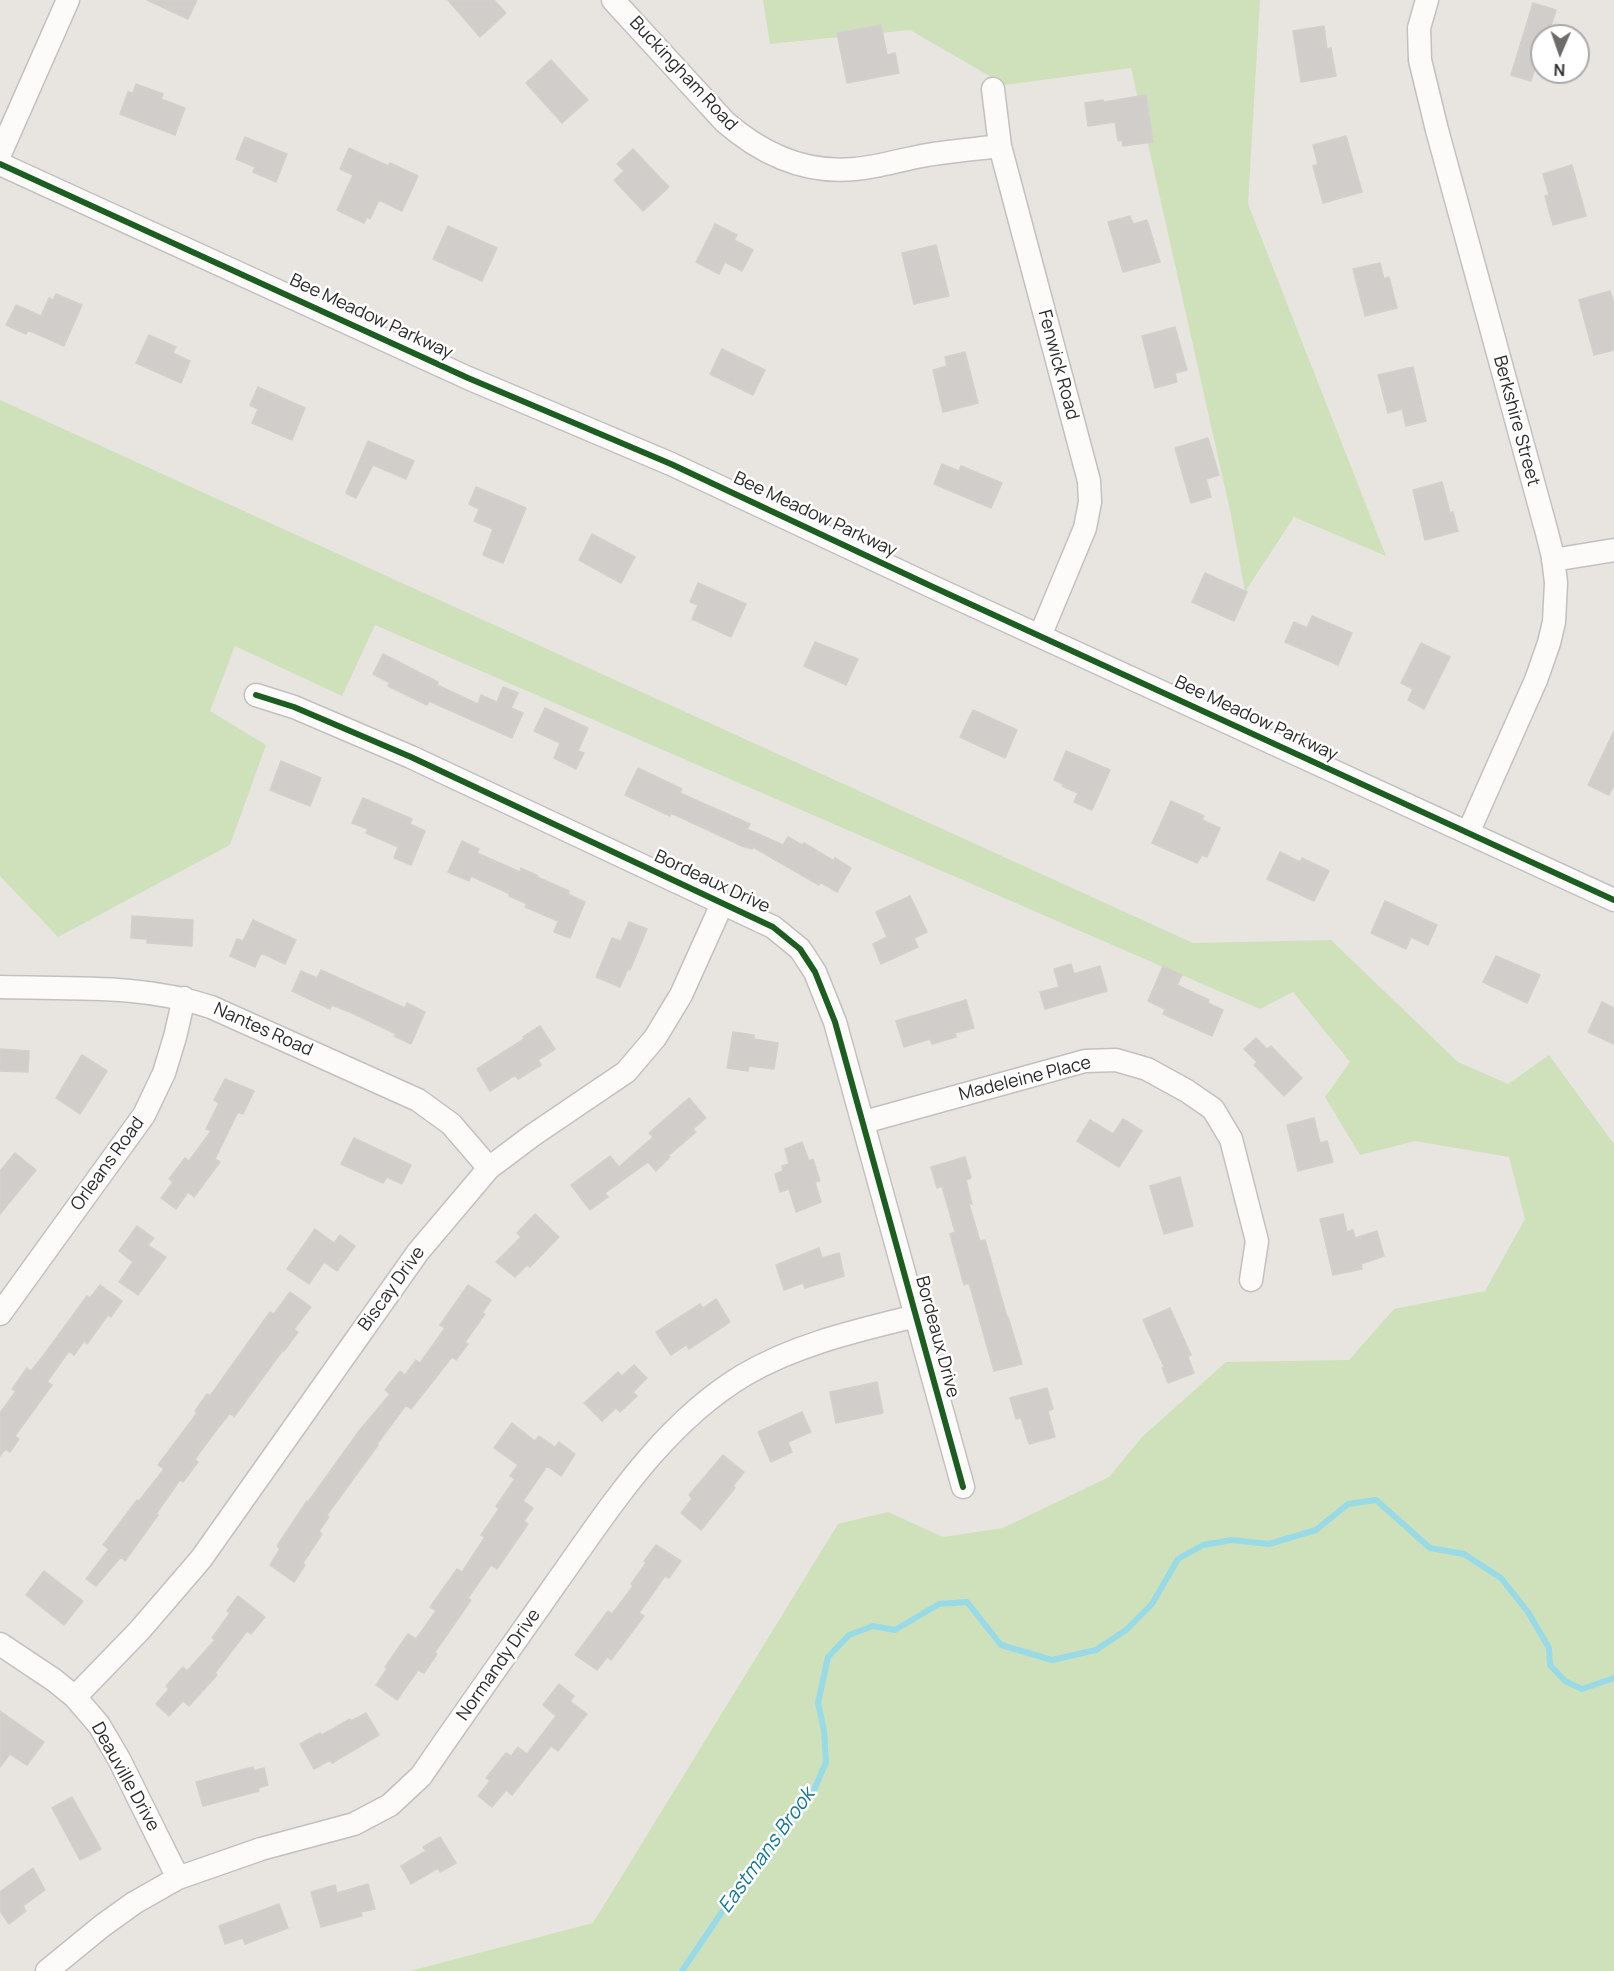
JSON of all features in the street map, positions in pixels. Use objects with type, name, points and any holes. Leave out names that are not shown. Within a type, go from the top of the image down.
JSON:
[{"type":"street","points":[[0,154],[68,0]]},
{"type":"street","name":"Buckingham Road","points":[[613,0],[725,122],[742,137],[764,151],[788,162],[826,170],[857,169],[928,155],[1000,146]]},
{"type":"street","name":"Berkshire Street","points":[[1427,0],[1419,28],[1420,60],[1440,142],[1547,533],[1556,583],[1556,606],[1546,654],[1468,833]]},
{"type":"street","name":"Fenwick Road","points":[[993,88],[1000,146],[1089,481],[1090,502],[1085,528],[1040,636]]},
{"type":"street","name":"Bee Meadow Parkway","points":[[0,164],[468,378],[670,464],[1614,900]]},
{"type":"street","points":[[1553,560],[1614,550]]},
{"type":"street","name":"Bordeaux Drive","points":[[256,695],[294,707],[411,757],[772,927],[800,949],[815,972],[835,1022],[963,1487]]},
{"type":"street","name":"Biscay Drive","points":[[75,1697],[139,1631],[201,1559],[417,1252],[489,1168],[532,1134],[626,1072],[655,1038],[681,995],[722,904]]},
{"type":"street","name":"Nantes Road","points":[[0,987],[130,990],[184,998],[211,1007],[418,1100],[451,1124],[489,1168]]},
{"type":"street","name":"Orleans Road","points":[[0,1314],[144,1115],[164,1073],[184,998]]},
{"type":"street","name":"Madeleine Place","points":[[864,1122],[1085,1061],[1116,1060],[1147,1069],[1187,1090],[1213,1109],[1231,1138],[1257,1241],[1251,1280]]},
{"type":"street","name":"Normandy Drive","points":[[46,1971],[134,1903],[178,1878],[261,1849],[354,1824],[390,1805],[421,1776],[594,1530],[646,1461],[672,1432],[700,1407],[744,1376],[790,1352],[836,1336],[916,1316]]},
{"type":"street","name":"Deauville Drive","points":[[0,1644],[75,1697],[99,1725],[119,1759],[178,1878]]},
{"type":"green space","points":[[763,0],[1260,0],[1248,204],[1386,556],[1294,517],[1245,592],[1231,515],[1131,68],[1005,85],[910,30],[770,44]]},
{"type":"green space","points":[[0,400],[1193,943],[1331,940],[1458,1062],[1508,1084],[1549,1055],[1614,1144],[1614,1971],[410,1971],[593,1923],[838,1524],[888,1512],[943,1537],[1003,1528],[1109,1477],[1142,1437],[1226,1362],[1349,1360],[1394,1309],[1485,1291],[1525,1219],[1509,1157],[1415,1141],[1360,1155],[1325,1097],[1350,1062],[1293,992],[1260,1009],[375,625],[342,696],[235,646],[210,711],[266,745],[230,845],[58,937],[0,876]]},
{"type":"building","points":[[147,0],[197,0],[188,19]]},
{"type":"building","points":[[448,0],[494,0],[506,13],[480,37]]},
{"type":"building","points":[[1533,3],[1556,10],[1552,24],[1530,24],[1530,81],[1511,75]]},
{"type":"building","points":[[881,25],[887,55],[895,53],[899,73],[847,83],[837,33]]},
{"type":"building","points":[[1324,26],[1327,49],[1331,48],[1336,76],[1301,82],[1293,31]]},
{"type":"building","points":[[551,60],[588,100],[562,123],[526,83]]},
{"type":"building","points":[[136,84],[163,94],[161,99],[185,108],[175,135],[120,114],[128,92],[133,93]]},
{"type":"building","points":[[1146,95],[1153,142],[1123,146],[1122,140],[1118,141],[1115,122],[1088,126],[1085,103]]},
{"type":"building","points":[[1346,136],[1362,192],[1323,203],[1313,166],[1318,164],[1313,145]]},
{"type":"building","points":[[245,137],[287,154],[276,182],[253,172],[255,167],[236,159]]},
{"type":"building","points":[[349,148],[388,166],[390,163],[418,176],[402,211],[379,200],[370,219],[367,217],[364,223],[337,210],[353,175],[340,169]]},
{"type":"building","points":[[633,149],[669,187],[643,211],[614,180],[624,171],[617,164]]},
{"type":"building","points":[[1572,165],[1586,216],[1553,225],[1545,196],[1549,195],[1543,174]]},
{"type":"building","points":[[1130,216],[1133,224],[1147,220],[1160,262],[1123,272],[1108,222]]},
{"type":"building","points":[[715,224],[737,235],[734,240],[753,250],[742,271],[725,262],[719,274],[696,262]]},
{"type":"building","points":[[448,226],[497,248],[482,281],[433,259]]},
{"type":"building","points":[[936,245],[949,296],[914,304],[902,253]]},
{"type":"building","points":[[1380,263],[1384,279],[1389,277],[1397,308],[1365,316],[1353,269]]},
{"type":"building","points":[[1610,291],[1614,304],[1614,350],[1594,355],[1579,300]]},
{"type":"building","points":[[56,294],[82,305],[64,346],[28,330],[26,334],[6,325],[16,305],[41,316],[49,298],[53,300]]},
{"type":"building","points":[[1175,327],[1187,370],[1175,373],[1177,382],[1155,388],[1142,336]]},
{"type":"building","points":[[149,335],[176,347],[173,353],[190,361],[181,383],[136,363]]},
{"type":"building","points":[[722,349],[765,370],[753,395],[710,374]]},
{"type":"building","points":[[965,352],[978,403],[943,412],[933,370],[947,366],[945,357]]},
{"type":"building","points":[[1413,367],[1426,421],[1406,426],[1402,409],[1388,413],[1378,375]]},
{"type":"building","points":[[258,387],[305,408],[292,440],[252,423],[258,409],[250,405]]},
{"type":"building","points":[[1208,438],[1219,475],[1206,479],[1211,497],[1191,503],[1175,448]]},
{"type":"building","points":[[368,441],[414,461],[406,479],[373,465],[356,498],[346,493]]},
{"type":"building","points":[[942,464],[959,471],[961,466],[1002,483],[991,508],[934,484]]},
{"type":"building","points":[[1442,482],[1450,513],[1453,512],[1458,531],[1425,540],[1413,490]]},
{"type":"building","points":[[476,487],[526,508],[503,563],[483,555],[493,529],[474,521],[479,509],[469,504]]},
{"type":"building","points":[[592,534],[635,557],[621,583],[579,560]]},
{"type":"building","points":[[1205,573],[1247,592],[1234,621],[1192,602]]},
{"type":"building","points":[[698,583],[746,604],[731,637],[692,619],[698,605],[690,602]]},
{"type":"building","points":[[1312,616],[1352,633],[1338,665],[1285,642],[1294,622],[1307,628]]},
{"type":"building","points":[[815,642],[858,659],[846,685],[804,666]]},
{"type":"building","points":[[1421,643],[1450,657],[1424,709],[1408,700],[1413,689],[1401,683]]},
{"type":"building","points":[[383,654],[438,682],[437,685],[478,704],[481,695],[497,702],[503,687],[518,693],[511,708],[523,713],[512,738],[429,701],[427,705],[388,686],[390,683],[373,674]]},
{"type":"building","points":[[545,708],[588,728],[578,751],[584,753],[576,769],[554,758],[560,743],[534,731]]},
{"type":"building","points":[[973,710],[1017,730],[1005,758],[960,737]]},
{"type":"building","points":[[1614,731],[1614,785],[1609,795],[1588,785]]},
{"type":"building","points":[[1066,751],[1110,770],[1092,810],[1074,802],[1078,793],[1054,780]]},
{"type":"building","points":[[281,761],[321,778],[310,806],[270,790]]},
{"type":"building","points":[[638,768],[682,789],[680,793],[750,824],[747,829],[783,845],[788,837],[802,845],[804,843],[834,861],[835,858],[851,868],[837,892],[820,882],[819,885],[753,847],[752,849],[742,846],[671,813],[670,816],[625,795]]},
{"type":"building","points":[[363,798],[412,819],[410,824],[425,831],[411,865],[394,858],[398,847],[366,833],[368,829],[352,823]]},
{"type":"building","points":[[1171,801],[1204,816],[1202,820],[1220,828],[1207,857],[1202,855],[1197,863],[1152,843]]},
{"type":"building","points":[[462,841],[479,849],[477,853],[520,872],[521,868],[569,891],[568,894],[585,902],[570,938],[554,932],[558,921],[525,907],[527,904],[509,896],[510,894],[471,876],[469,881],[448,872]]},
{"type":"building","points":[[1280,852],[1300,862],[1302,858],[1329,871],[1314,901],[1267,879]]},
{"type":"building","points":[[910,896],[927,932],[914,938],[918,947],[881,964],[873,944],[887,937],[876,912]]},
{"type":"building","points":[[1385,901],[1437,925],[1428,945],[1411,937],[1406,949],[1371,933]]},
{"type":"building","points":[[132,916],[193,920],[192,946],[147,943],[147,939],[131,938]]},
{"type":"building","points":[[253,920],[296,940],[285,964],[261,953],[255,967],[230,956],[237,939],[243,941]]},
{"type":"building","points":[[629,922],[647,929],[630,970],[628,969],[620,987],[596,977],[612,938],[621,941]]},
{"type":"building","points":[[1496,956],[1540,975],[1527,1003],[1483,982]]},
{"type":"building","points":[[1071,964],[1074,974],[1100,966],[1107,991],[1045,1009],[1040,992],[1059,987],[1054,969]]},
{"type":"building","points":[[1163,966],[1182,975],[1177,985],[1209,1000],[1208,1003],[1223,1010],[1212,1036],[1163,1014],[1165,1009],[1148,1001]]},
{"type":"building","points":[[321,970],[405,1008],[407,1003],[425,1012],[411,1044],[394,1036],[396,1034],[352,1013],[332,1005],[330,1009],[292,991],[301,971],[317,978]]},
{"type":"building","points":[[966,1000],[974,1028],[955,1033],[956,1037],[932,1044],[930,1039],[904,1047],[896,1021]]},
{"type":"building","points":[[1602,1002],[1614,1008],[1614,1044],[1588,1032]]},
{"type":"building","points":[[540,1026],[555,1049],[538,1060],[541,1065],[518,1079],[515,1075],[490,1091],[477,1069]]},
{"type":"building","points":[[733,1032],[754,1035],[754,1039],[778,1043],[774,1069],[749,1066],[748,1071],[727,1068]]},
{"type":"building","points":[[1256,1038],[1267,1049],[1271,1046],[1302,1078],[1284,1096],[1254,1065],[1257,1062],[1244,1049]]},
{"type":"building","points":[[0,1049],[29,1051],[28,1072],[0,1071]]},
{"type":"building","points":[[82,1055],[107,1071],[80,1114],[56,1098]]},
{"type":"building","points":[[225,1079],[254,1091],[243,1114],[238,1112],[215,1159],[220,1162],[194,1197],[188,1192],[176,1209],[161,1198],[173,1182],[169,1179],[185,1158],[189,1161],[211,1131],[206,1129],[219,1103],[214,1100]]},
{"type":"building","points":[[689,1098],[706,1118],[693,1129],[696,1132],[668,1156],[670,1157],[656,1171],[648,1162],[605,1193],[608,1197],[590,1210],[571,1185],[610,1156],[619,1167],[653,1137],[649,1133]]},
{"type":"building","points":[[1314,1118],[1320,1143],[1327,1141],[1333,1162],[1298,1171],[1287,1125]]},
{"type":"building","points":[[1123,1119],[1142,1131],[1119,1167],[1077,1141],[1090,1120],[1113,1134]]},
{"type":"building","points":[[354,1138],[411,1165],[402,1184],[387,1177],[383,1183],[341,1164]]},
{"type":"building","points":[[802,1142],[809,1161],[813,1159],[820,1181],[815,1182],[821,1202],[796,1212],[789,1189],[780,1192],[775,1174],[783,1171],[782,1166],[789,1164],[785,1149]]},
{"type":"building","points":[[15,1153],[36,1170],[0,1214],[0,1171]]},
{"type":"building","points":[[965,1157],[971,1178],[966,1180],[972,1204],[969,1204],[980,1241],[985,1240],[1022,1364],[994,1371],[969,1283],[964,1285],[950,1234],[955,1232],[942,1186],[937,1188],[931,1167]]},
{"type":"building","points":[[1180,1177],[1193,1226],[1164,1234],[1150,1186]]},
{"type":"building","points":[[535,1214],[559,1237],[530,1267],[527,1265],[515,1277],[496,1262],[521,1237],[517,1233]]},
{"type":"building","points":[[1343,1214],[1347,1232],[1353,1230],[1355,1238],[1377,1231],[1384,1256],[1361,1264],[1362,1269],[1333,1275],[1320,1219]]},
{"type":"building","points":[[137,1226],[154,1238],[148,1245],[166,1257],[138,1295],[119,1282],[133,1262],[119,1251]]},
{"type":"building","points":[[315,1229],[334,1243],[340,1235],[355,1246],[337,1271],[324,1262],[309,1284],[287,1269]]},
{"type":"building","points":[[819,1248],[822,1258],[839,1253],[844,1276],[805,1288],[803,1283],[784,1290],[776,1265]]},
{"type":"building","points":[[100,1285],[122,1301],[111,1317],[108,1315],[87,1344],[84,1341],[74,1355],[69,1351],[47,1382],[52,1385],[15,1436],[19,1439],[10,1452],[5,1449],[0,1456],[0,1413],[16,1391],[12,1389],[27,1368],[31,1371],[87,1296],[90,1298]]},
{"type":"building","points":[[468,1285],[491,1300],[482,1313],[485,1314],[465,1342],[468,1344],[456,1360],[452,1357],[411,1409],[406,1405],[377,1444],[327,1515],[329,1517],[319,1531],[322,1534],[294,1582],[270,1565],[280,1549],[277,1546],[359,1431],[390,1394],[385,1390],[400,1371],[405,1375],[416,1360],[420,1363],[445,1328],[440,1325]]},
{"type":"building","points":[[290,1292],[311,1307],[294,1329],[298,1332],[234,1417],[230,1413],[218,1428],[195,1459],[198,1462],[183,1482],[180,1480],[125,1561],[121,1557],[96,1586],[86,1579],[109,1549],[103,1545],[164,1469],[158,1465],[197,1413],[195,1411],[207,1394],[210,1396],[270,1312],[274,1314]]},
{"type":"building","points":[[716,1299],[730,1322],[689,1349],[686,1345],[671,1355],[656,1332],[700,1304],[703,1308]]},
{"type":"building","points":[[1170,1308],[1191,1355],[1188,1357],[1194,1373],[1168,1383],[1162,1368],[1164,1367],[1143,1320]]},
{"type":"building","points":[[634,1365],[647,1378],[633,1392],[637,1396],[620,1412],[616,1408],[602,1421],[584,1403],[618,1372],[622,1376]]},
{"type":"building","points":[[877,1382],[883,1413],[836,1423],[830,1392]]},
{"type":"building","points":[[1047,1388],[1053,1409],[1048,1411],[1055,1437],[1029,1444],[1021,1418],[1016,1419],[1010,1398]]},
{"type":"building","points":[[802,1412],[811,1432],[788,1442],[792,1452],[771,1462],[758,1432]]},
{"type":"building","points":[[512,1423],[535,1441],[539,1436],[555,1447],[559,1442],[575,1454],[561,1476],[547,1466],[523,1501],[533,1508],[524,1521],[528,1524],[497,1569],[491,1565],[468,1598],[471,1600],[435,1652],[437,1654],[424,1673],[418,1670],[397,1700],[376,1685],[387,1669],[385,1667],[408,1634],[416,1639],[436,1611],[430,1607],[457,1569],[462,1572],[485,1537],[481,1535],[499,1509],[496,1506],[515,1479],[510,1476],[518,1465],[494,1448]]},
{"type":"building","points":[[723,1455],[744,1472],[733,1486],[735,1488],[701,1530],[681,1513],[692,1499],[689,1495]]},
{"type":"building","points":[[656,1545],[681,1561],[669,1578],[665,1576],[639,1613],[644,1616],[611,1660],[607,1657],[597,1670],[575,1655],[608,1611],[612,1614],[633,1586],[631,1584]]},
{"type":"building","points":[[44,1571],[83,1601],[64,1625],[26,1595]]},
{"type":"building","points":[[238,1596],[265,1617],[251,1634],[247,1631],[215,1673],[217,1675],[189,1706],[183,1701],[169,1716],[156,1704],[169,1689],[166,1686],[183,1667],[187,1671],[215,1640],[212,1638],[230,1613],[227,1611]]},
{"type":"building","points":[[559,1684],[574,1696],[570,1701],[587,1714],[558,1751],[551,1746],[512,1795],[506,1790],[492,1807],[478,1796],[490,1781],[486,1778],[506,1753],[511,1756],[518,1747],[527,1754],[556,1716],[543,1705]]},
{"type":"building","points":[[0,1711],[44,1742],[27,1765],[10,1754],[0,1767]]},
{"type":"building","points":[[366,1713],[379,1735],[332,1763],[330,1760],[314,1769],[300,1744]]},
{"type":"building","points":[[253,1767],[254,1771],[264,1768],[268,1785],[258,1788],[259,1791],[203,1806],[196,1782]]},
{"type":"building","points":[[72,1797],[101,1849],[80,1860],[52,1808]]},
{"type":"building","points":[[440,1837],[456,1863],[440,1872],[438,1868],[411,1884],[401,1866],[426,1851],[423,1847]]},
{"type":"building","points":[[33,1868],[45,1890],[23,1906],[26,1911],[9,1924],[0,1911],[0,1892]]},
{"type":"building","points":[[368,1884],[375,1909],[361,1912],[362,1916],[321,1927],[311,1892],[335,1885],[337,1893]]},
{"type":"building","points":[[279,1904],[288,1928],[245,1944],[243,1938],[225,1944],[219,1926]]},
{"type":"waterway","name":"Eastmans Brook","points":[[682,1971],[745,1878],[812,1795],[826,1762],[824,1730],[818,1703],[828,1657],[849,1635],[873,1626],[895,1630],[939,1604],[967,1602],[1001,1645],[1052,1660],[1096,1650],[1126,1630],[1152,1604],[1178,1559],[1203,1545],[1232,1540],[1269,1544],[1316,1530],[1348,1504],[1376,1500],[1430,1548],[1464,1554],[1501,1578],[1528,1612],[1549,1648],[1550,1665],[1565,1681],[1582,1689],[1614,1678]]},
{"type":"cycle path","points":[[0,164],[468,378],[671,464],[1614,900]]},
{"type":"cycle path","points":[[256,695],[294,707],[411,757],[773,927],[800,949],[815,972],[835,1022],[963,1487]]}]
